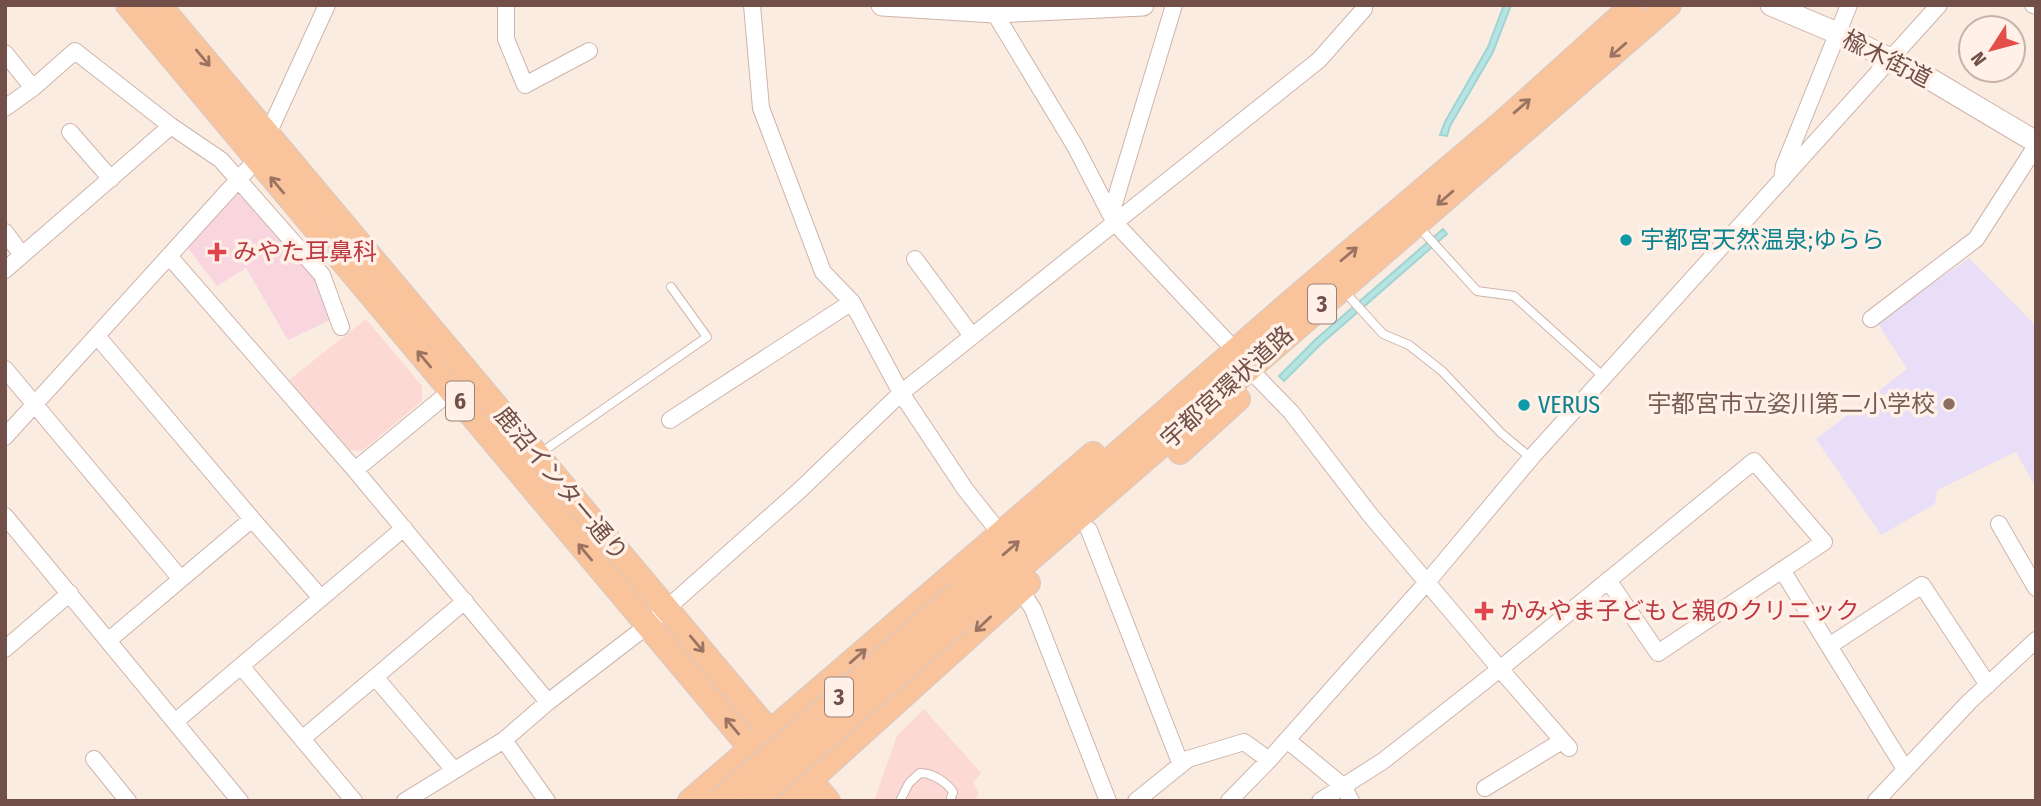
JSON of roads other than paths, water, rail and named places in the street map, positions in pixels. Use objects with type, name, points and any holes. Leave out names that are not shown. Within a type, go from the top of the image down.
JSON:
[{"type":"main road","name":"鹿沼インター通り","points":[[128,5],[791,800]]},
{"type":"main road","name":"鹿沼インター通り","points":[[159,5],[828,801]]},
{"type":"main road","name":"宇都宮環状道路","points":[[968,599],[1299,295],[1513,114],[1633,5]]},
{"type":"main road","name":"宇都宮環状道路","points":[[968,599],[1298,325],[1347,294],[1422,230],[1669,5]]},
{"type":"main road","name":"3","points":[[690,801],[999,532],[1227,342],[1299,295]]},
{"type":"main road","name":"3","points":[[791,800],[1020,589],[1212,424],[1258,378],[1298,325]]},
{"type":"main road","name":"3","points":[[719,801],[968,599]]},
{"type":"main road","name":"3","points":[[754,801],[968,599]]},
{"type":"street","points":[[267,136],[327,5]]},
{"type":"street","points":[[506,5],[506,39],[525,85],[589,51]]},
{"type":"street","points":[[752,5],[761,108],[823,272],[852,302],[901,393],[965,489],[999,532]]},
{"type":"street","points":[[882,5],[993,12],[1143,5]]},
{"type":"street","points":[[1113,218],[1174,5]]},
{"type":"street","points":[[405,801],[504,740],[548,702],[647,626],[800,490],[901,393],[1113,218],[1319,60],[1364,9],[1364,5]]},
{"type":"street","name":"楡木街道","points":[[1771,5],[1837,33],[1937,83],[2036,144]]},
{"type":"street","points":[[1782,183],[1784,166],[1849,5]]},
{"type":"street","points":[[1229,801],[1269,760],[1428,581],[1531,458],[1782,183],[1939,5]]},
{"type":"street","points":[[993,12],[1076,146],[1113,218],[1227,342]]},
{"type":"street","points":[[5,107],[33,89],[75,51],[171,126],[222,160],[322,275],[341,327]]},
{"type":"street","points":[[5,53],[33,89]]},
{"type":"street","points":[[5,270],[171,126]]},
{"type":"street","points":[[70,132],[111,179]]},
{"type":"street","points":[[1871,319],[1976,240],[2036,144]]},
{"type":"street","points":[[5,437],[256,160]]},
{"type":"street","points":[[5,232],[22,256]]},
{"type":"street","points":[[169,256],[355,470],[548,702]]},
{"type":"street","points":[[915,259],[972,336]]},
{"type":"street","points":[[670,420],[852,302]]},
{"type":"street","points":[[97,336],[321,598]]},
{"type":"street","points":[[5,369],[180,578]]},
{"type":"street","points":[[1258,378],[1291,412],[1371,516],[1566,744],[1485,788]]},
{"type":"street","points":[[355,470],[451,391]]},
{"type":"street","points":[[1320,801],[1347,793],[1383,761],[1754,461],[1824,542],[1658,653],[1608,580]]},
{"type":"street","points":[[6,518],[240,801]]},
{"type":"street","points":[[109,640],[252,519]]},
{"type":"street","points":[[1999,524],[2036,588]]},
{"type":"street","points":[[176,721],[404,528]]},
{"type":"street","points":[[1088,530],[1181,765]]},
{"type":"street","points":[[1782,570],[1905,769]]},
{"type":"street","points":[[1829,646],[1922,585],[1988,685]]},
{"type":"street","points":[[1020,589],[1033,609],[1108,801]]},
{"type":"street","points":[[5,649],[70,593]]},
{"type":"street","points":[[302,739],[465,601]]},
{"type":"street","points":[[1876,801],[1988,685],[2036,640]]},
{"type":"street","points":[[241,666],[354,801]]},
{"type":"street","points":[[375,677],[454,770]]},
{"type":"street","points":[[504,740],[547,801]]},
{"type":"street","points":[[1287,740],[1347,793]]},
{"type":"street","points":[[1136,801],[1188,759],[1244,742],[1269,760]]},
{"type":"street","points":[[94,759],[128,801]]},
{"type":"lane","points":[[1422,230],[1477,291],[1514,296],[1605,378]]},
{"type":"lane","points":[[537,456],[707,337],[671,287]]},
{"type":"lane","points":[[1347,294],[1383,334],[1409,345],[1442,370],[1502,433],[1531,458]]},
{"type":"lane","points":[[900,801],[909,783],[920,773],[926,773],[948,784],[953,792],[950,801]]},
{"type":"water","points":[[1504,5],[1511,5],[1493,52],[1450,126],[1447,136],[1440,135],[1488,47]]},
{"type":"water","points":[[1443,229],[1447,234],[1320,345],[1284,381],[1279,376],[1315,340]]},
{"type":"place","name":"宇都宮天然温泉;ゆらら","points":[[1626,240]]},
{"type":"place","name":"みやた耳鼻科","points":[[217,252]]},
{"type":"place","name":"宇都宮市立姿川第二小学校","points":[[1949,404]]},
{"type":"place","name":"VERUS","points":[[1524,405]]},
{"type":"place","name":"かみやま子どもと親のクリニック","points":[[1484,611]]}]
